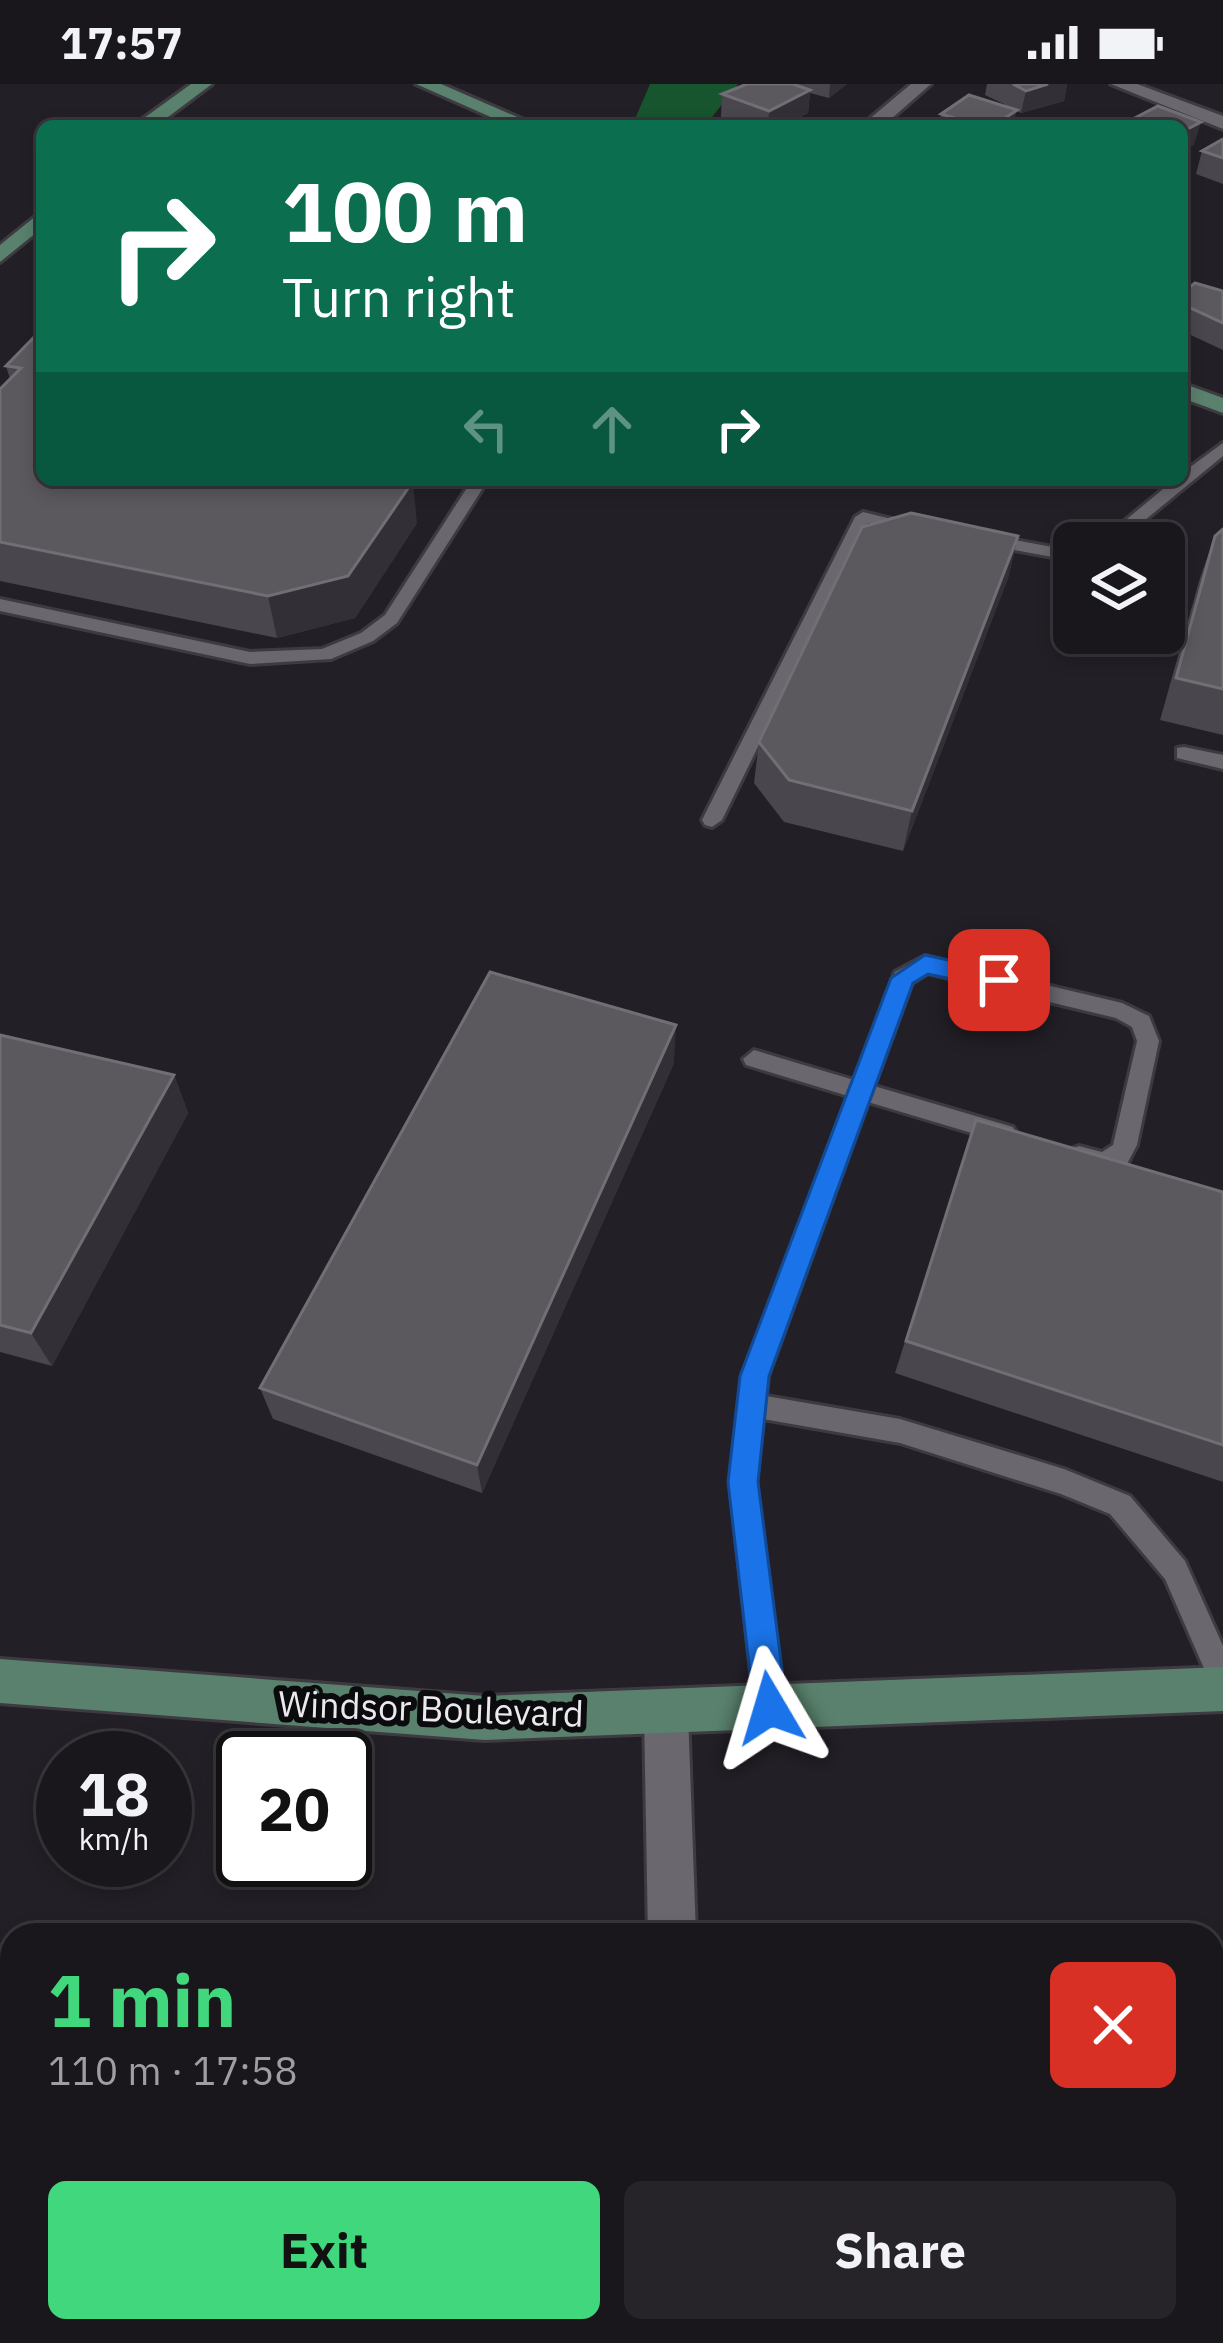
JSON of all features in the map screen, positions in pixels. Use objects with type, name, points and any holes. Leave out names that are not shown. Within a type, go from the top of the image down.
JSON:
[{"type":"main road","points":[[151,120],[203,84]]},
{"type":"main road","points":[[424,84],[513,120]]},
{"type":"main road","points":[[0,256],[36,224]]},
{"type":"main road","points":[[1188,392],[1223,406]]},
{"type":"main road","name":"Windsor Boulevard","points":[[0,1681],[485,1718],[1223,1689]]},
{"type":"street","points":[[878,120],[922,84]]},
{"type":"street","points":[[1120,84],[1223,123]]},
{"type":"street","points":[[666,1713],[672,1923]]},
{"type":"lane","points":[[1188,477],[1223,448]]},
{"type":"lane","points":[[0,605],[250,658],[326,655],[367,637],[391,619],[476,486]]},
{"type":"lane","points":[[1133,522],[1177,486]]},
{"type":"lane","points":[[712,820],[863,517],[933,530]]},
{"type":"lane","points":[[957,534],[1053,552]]},
{"type":"lane","points":[[1184,753],[1223,762]]},
{"type":"lane","points":[[754,1059],[859,1091],[1102,1162],[1119,1157],[1125,1145],[1148,1041],[1141,1022],[1122,1011],[925,964],[903,978],[859,1091],[755,1376],[743,1482],[770,1708]]},
{"type":"lane","points":[[750,1405],[900,1430],[1064,1482],[1120,1505],[1175,1570],[1223,1679]]},
{"type":"green space","points":[[650,84],[738,84],[710,120],[635,119]]},
{"type":"building","points":[[747,84],[793,84],[810,90],[769,111],[722,94]]},
{"type":"building","points":[[1013,84],[1048,84],[1026,91]]},
{"type":"building","points":[[969,95],[1017,110],[1002,120],[961,120],[941,114]]},
{"type":"building","points":[[1158,106],[1201,122],[1188,129],[1188,120],[1131,120]]},
{"type":"building","points":[[1223,139],[1223,158],[1202,151]]},
{"type":"building","points":[[1195,283],[1223,291],[1223,323],[1188,307],[1188,288]]},
{"type":"building","points":[[36,335],[36,486],[410,486],[348,576],[268,596],[0,542],[0,389],[21,368],[6,366]]},
{"type":"building","points":[[911,513],[1018,536],[912,811],[789,780],[759,742],[862,527]]},
{"type":"building","points":[[1223,529],[1223,689],[1176,678],[1215,536]]},
{"type":"building","points":[[490,972],[676,1025],[477,1465],[260,1388]]},
{"type":"building","points":[[0,1035],[174,1075],[31,1333],[0,1325]]},
{"type":"building","points":[[976,1120],[1223,1192],[1223,1445],[906,1341]]},
{"type":"route","points":[[770,1708],[743,1482],[755,1376],[903,978],[925,964],[999,980]]}]
